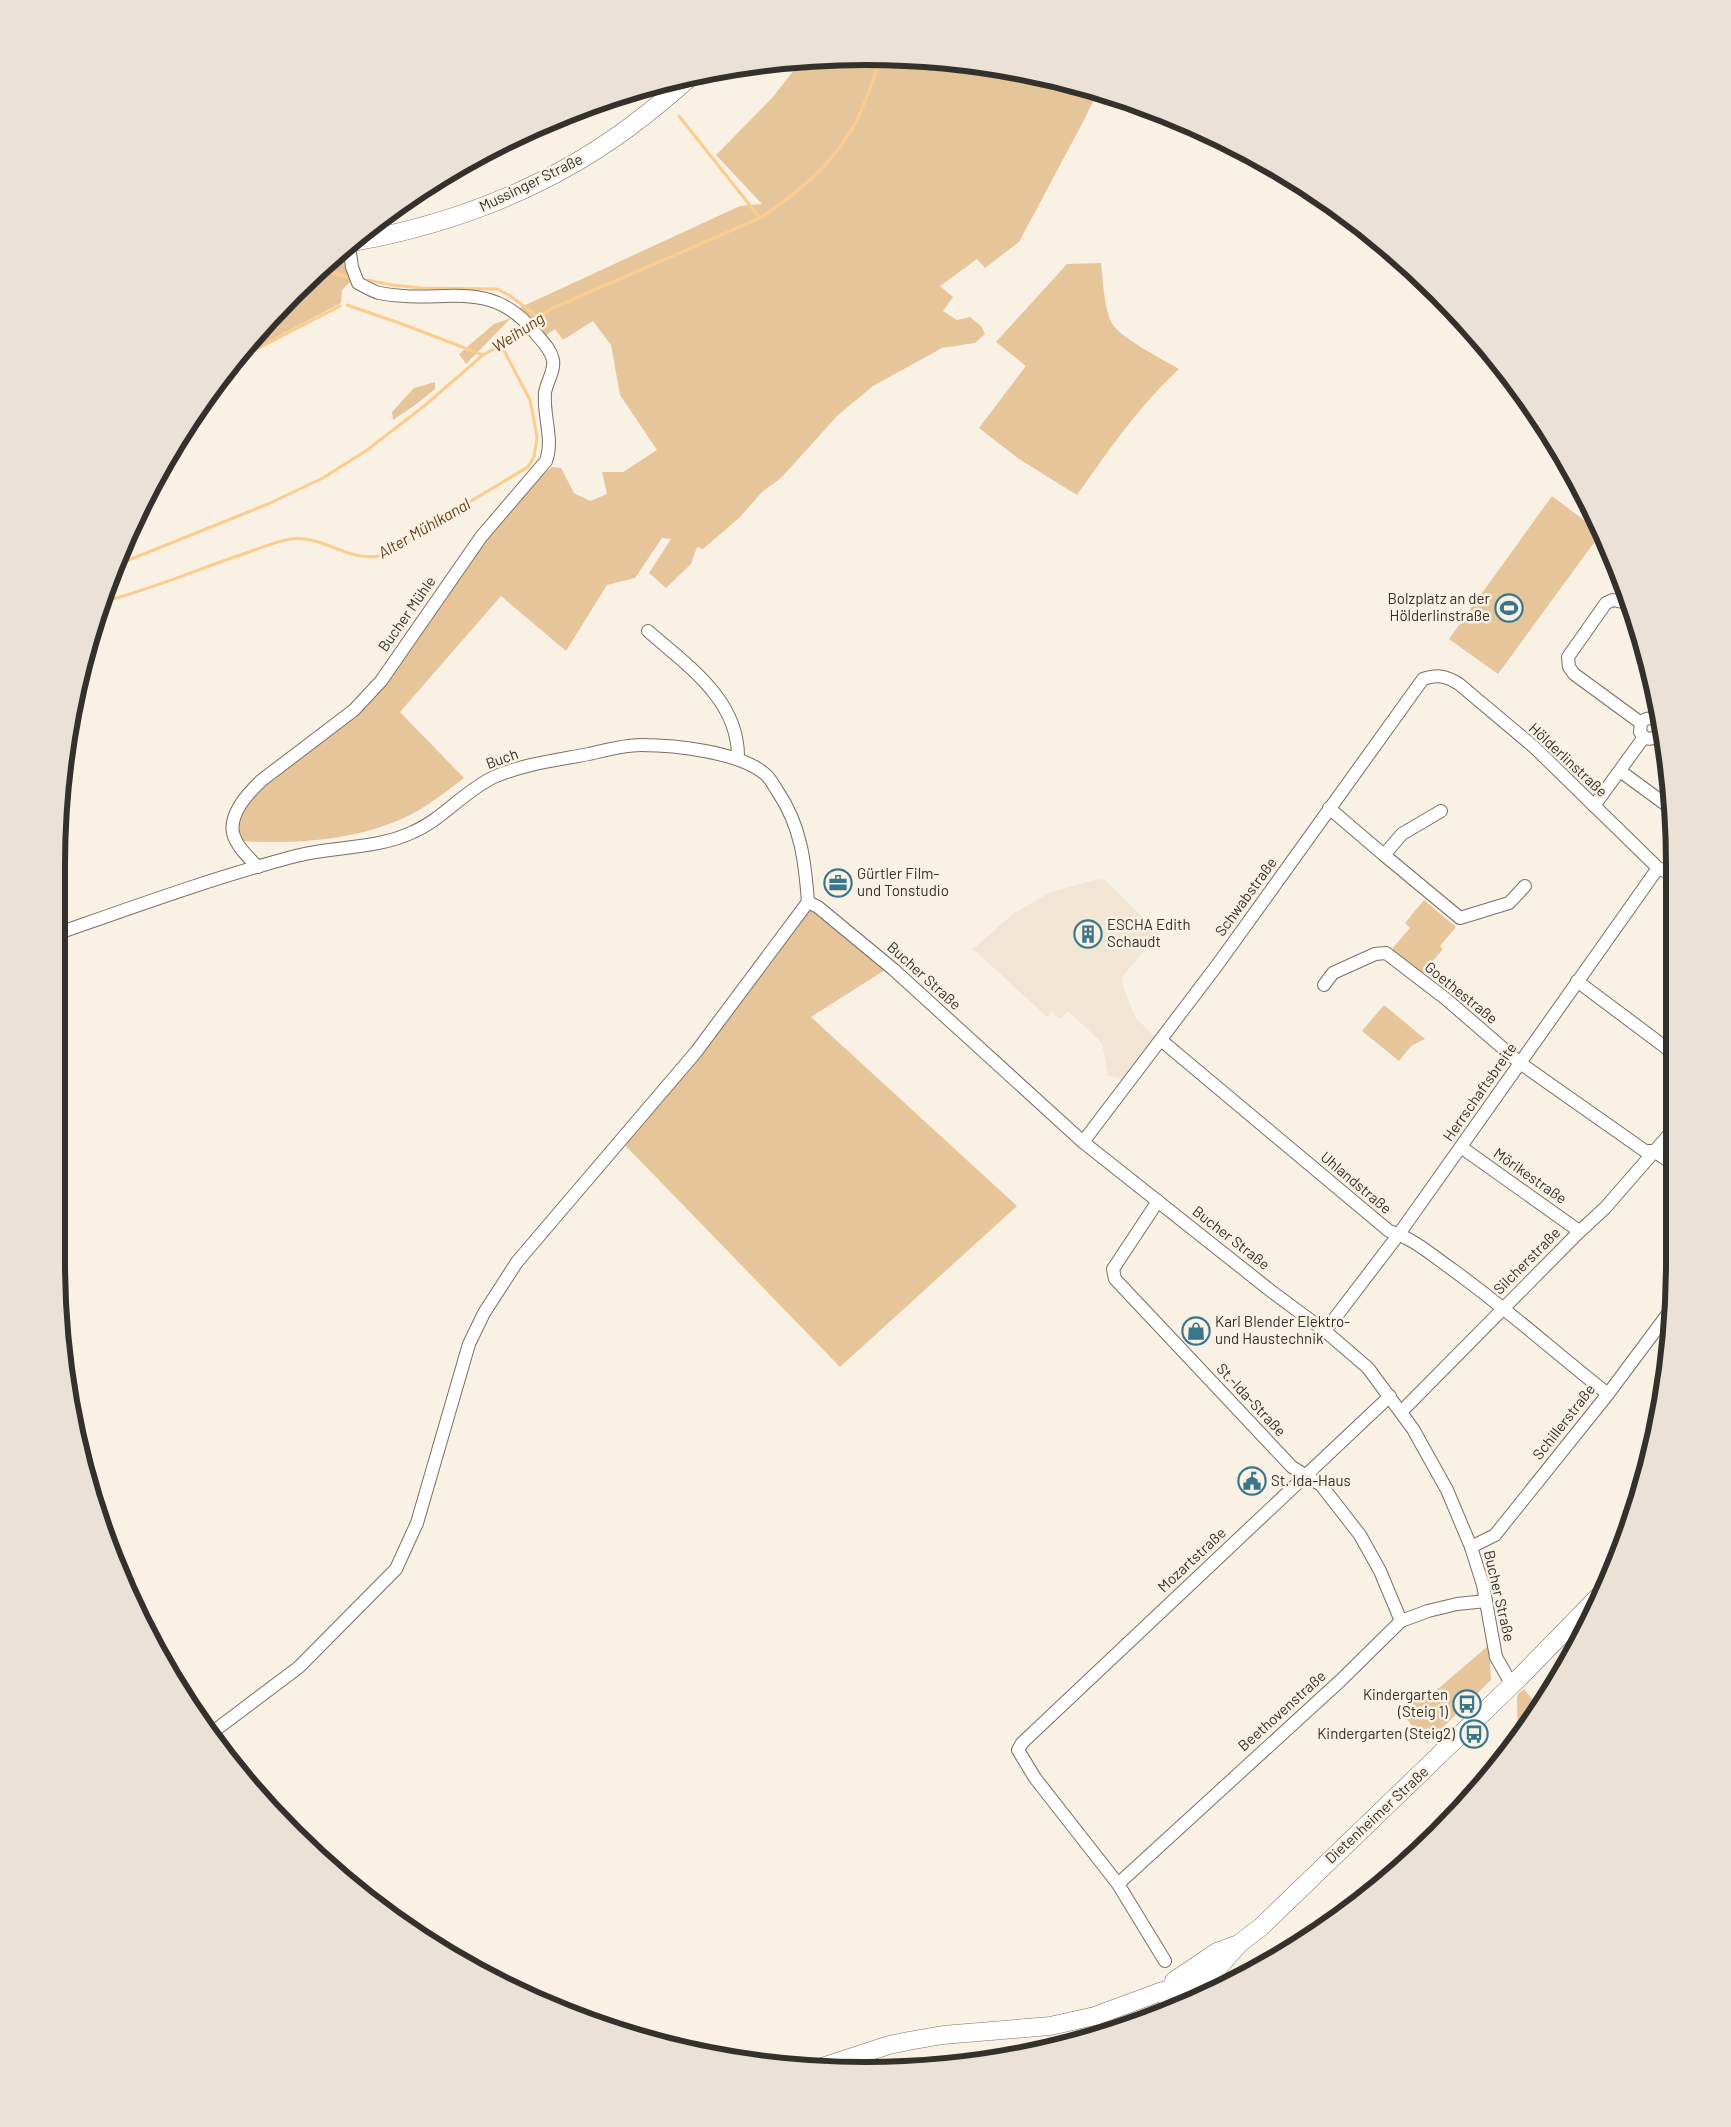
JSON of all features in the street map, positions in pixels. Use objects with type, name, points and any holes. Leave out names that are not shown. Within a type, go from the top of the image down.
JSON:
[{"type":"main road","name":"Mussinger Straße","points":[[367,240],[400,234],[442,222],[516,194],[560,172],[597,150],[633,124],[678,87]]},
{"type":"main road","name":"Dietenheimer Straße","points":[[840,2061],[889,2045],[914,2040],[944,2035],[1050,2026],[1095,2016],[1160,1992],[1188,1984],[1217,1969],[1240,1943],[1261,1927],[1512,1685],[1586,1609]]},
{"type":"street","name":"Bucher Mühle","points":[[258,867],[238,844],[233,832],[234,820],[249,792],[354,710],[381,680],[481,537],[546,461],[550,448],[545,420],[545,392],[553,362],[549,350],[520,314],[502,304],[485,298],[377,293],[358,283],[352,267],[350,254]]},
{"type":"street","points":[[1622,602],[1613,600],[1606,603],[1568,657],[1569,666],[1574,674],[1641,723]]},
{"type":"street","points":[[648,631],[714,691],[730,717],[738,747],[738,758]]},
{"type":"street","name":"Hölderlinstraße","points":[[1437,675],[1448,677],[1459,684],[1534,748],[1658,868],[1666,872]]},
{"type":"street","name":"Schwabstraße","points":[[1084,1142],[1162,1040],[1423,679],[1437,675]]},
{"type":"street","points":[[1653,719],[1646,719],[1641,723],[1640,732],[1644,737],[1653,738],[1655,736]]},
{"type":"street","points":[[1594,806],[1644,737]]},
{"type":"street","name":"Buch","points":[[258,867],[292,857],[372,844],[413,832],[451,807],[473,789],[495,777],[537,764],[641,745],[738,758],[764,773],[789,808],[798,831],[803,850],[808,902]]},
{"type":"street","points":[[1620,771],[1663,802]]},
{"type":"street","points":[[1329,808],[1460,918],[1509,903],[1525,886]]},
{"type":"street","points":[[1384,855],[1402,834],[1441,810]]},
{"type":"street","points":[[65,931],[258,867]]},
{"type":"street","name":"Herrschaftsbreite","points":[[1325,1331],[1399,1234],[1461,1148],[1658,868]]},
{"type":"street","points":[[216,1729],[299,1667],[396,1569],[417,1523],[469,1344],[496,1292],[517,1262],[696,1052],[808,902]]},
{"type":"street","name":"Bucher Straße","points":[[808,902],[818,907],[893,969],[1084,1142],[1276,1295],[1358,1357],[1401,1412],[1447,1490],[1471,1547],[1486,1601],[1496,1657],[1512,1685]]},
{"type":"street","name":"Goethestraße","points":[[1324,985],[1333,973],[1375,954],[1386,953],[1446,999],[1520,1063],[1645,1151],[1654,1152],[1666,1160]]},
{"type":"street","points":[[1577,981],[1666,1048]]},
{"type":"street","name":"Uhlandstraße","points":[[1162,1040],[1389,1231],[1399,1234],[1423,1248],[1504,1307],[1608,1394]]},
{"type":"street","name":"Silcherstraße","points":[[1401,1412],[1579,1231],[1605,1208],[1666,1138]]},
{"type":"street","name":"Mörikestraße","points":[[1461,1148],[1579,1231]]},
{"type":"street","name":"St.-Ida-Straße","points":[[1158,1202],[1113,1269],[1115,1279],[1292,1467],[1305,1477],[1321,1485],[1360,1535],[1380,1571],[1401,1621]]},
{"type":"street","name":"Schillerstraße","points":[[1471,1547],[1495,1535],[1608,1394],[1663,1320]]},
{"type":"street","name":"Mozartstraße","points":[[1118,1884],[1035,1778],[1018,1750],[1028,1736],[1390,1396]]},
{"type":"street","name":"Beethovenstraße","points":[[1118,1884],[1340,1681],[1401,1621],[1428,1611],[1457,1604],[1486,1601]]},
{"type":"street","points":[[1118,1884],[1166,1961]]},
{"type":"street","points":[[1160,1992],[1167,2003]]},
{"type":"shaded area","points":[[866,65],[970,72],[1022,80],[1094,98],[1019,242],[985,268],[977,259],[940,286],[953,297],[943,311],[957,320],[970,317],[981,326],[985,334],[975,343],[942,348],[873,386],[838,415],[781,478],[762,492],[739,518],[703,549],[697,547],[691,564],[666,588],[649,573],[671,539],[662,538],[635,578],[607,585],[566,651],[501,596],[400,712],[464,778],[429,804],[404,818],[383,826],[336,838],[289,842],[243,841],[237,828],[238,815],[259,788],[345,722],[530,485],[552,467],[561,468],[574,493],[590,501],[607,494],[602,472],[623,472],[657,450],[620,395],[611,345],[593,321],[563,340],[555,329],[544,337],[519,308],[740,206],[762,204],[716,155],[772,98],[795,69]]},
{"type":"shaded area","points":[[344,259],[352,280],[342,290],[341,303],[255,348],[299,299]]},
{"type":"shaded area","points":[[1101,263],[1106,303],[1113,325],[1118,331],[1134,342],[1179,369],[1137,414],[1077,495],[1019,459],[979,428],[1026,366],[996,342],[1067,264]]},
{"type":"shaded area","points":[[511,318],[466,364],[459,354],[494,324]]},
{"type":"shaded area","points":[[435,382],[435,389],[393,420],[392,412],[414,388]]},
{"type":"shaded area","name":"Bolzplatz an der Hölderlinstraße","points":[[1552,496],[1589,524],[1596,540],[1498,674],[1449,639]]},
{"type":"shaded area","points":[[1099,879],[1106,881],[1159,933],[1122,977],[1123,987],[1136,1018],[1156,1038],[1124,1079],[1108,1076],[1102,1043],[1068,1011],[1060,1019],[1052,1012],[1047,1017],[973,949],[1014,913],[1051,892]]},
{"type":"shaded area","points":[[1424,900],[1456,927],[1440,946],[1443,949],[1422,974],[1392,949],[1410,928],[1405,923]]},
{"type":"shaded area","points":[[813,908],[888,968],[811,1017],[1017,1206],[840,1367],[622,1142],[802,911]]},
{"type":"shaded area","points":[[1384,1005],[1425,1039],[1411,1046],[1399,1061],[1362,1031]]},
{"type":"shaded area","points":[[1489,1645],[1491,1680],[1427,1743],[1398,1709],[1406,1703],[1439,1688]]},
{"type":"shaded area","points":[[1524,1689],[1534,1701],[1518,1725],[1517,1699],[1518,1694]]},
{"type":"waterway","name":"Weihung","points":[[529,322],[553,308],[760,218],[789,198],[816,174],[839,148],[858,118],[878,65]]},
{"type":"waterway","points":[[679,116],[760,218]]},
{"type":"waterway","points":[[329,272],[348,277]]},
{"type":"waterway","points":[[367,280],[421,288],[497,289],[509,295],[538,317]]},
{"type":"waterway","points":[[347,305],[483,355]]},
{"type":"waterway","points":[[253,351],[340,306]]},
{"type":"waterway","name":"Weihung","points":[[125,562],[268,504],[323,478],[367,450],[423,407],[483,355],[501,345],[524,325]]},
{"type":"waterway","name":"Alter Mühlkanal","points":[[110,600],[138,592],[290,539],[313,540],[356,555],[379,556],[528,467],[534,457],[537,437],[530,400],[501,345]]},
{"type":"place","name":"Bolzplatz an der Hölderlinstraße","points":[[1509,608]]},
{"type":"place","name":"Gürtler Film- und Tonstudio","points":[[838,883]]},
{"type":"place","name":"ESCHA Edith Schaudt","points":[[1088,934]]},
{"type":"place","name":"Karl Blender Elektro- und Haustechnik","points":[[1196,1331]]},
{"type":"place","name":"St. Ida-Haus","points":[[1252,1481]]},
{"type":"place","name":"Kindergarten (Steig 1)","points":[[1467,1704]]},
{"type":"place","name":"Kindergarten (Steig2)","points":[[1474,1734]]}]
